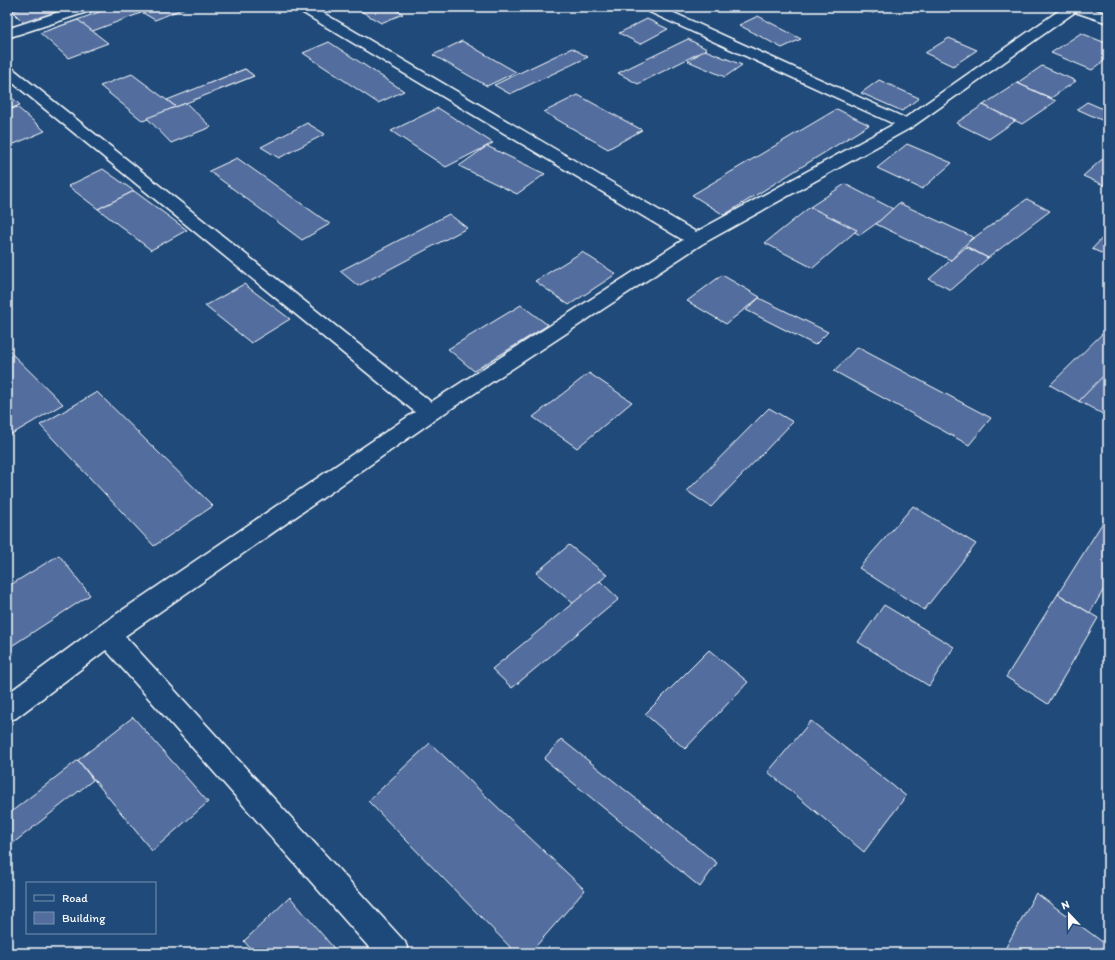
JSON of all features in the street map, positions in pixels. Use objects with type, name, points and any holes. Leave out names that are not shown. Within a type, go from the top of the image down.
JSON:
[{"type":"street","points":[[7,34],[88,7]]},
{"type":"street","points":[[303,7],[696,240]]},
{"type":"street","points":[[650,7],[906,124]]},
{"type":"street","points":[[7,709],[108,634],[430,413],[696,240],[906,124],[1073,7],[1108,19]]},
{"type":"street","points":[[7,71],[430,413]]},
{"type":"street","points":[[108,634],[394,953]]},
{"type":"building","points":[[25,7],[73,7],[24,23],[12,11]]},
{"type":"building","points":[[113,7],[133,7],[141,13],[55,45],[41,33]]},
{"type":"building","points":[[133,7],[187,7],[155,20]]},
{"type":"building","points":[[354,7],[391,7],[403,14],[381,23]]},
{"type":"building","points":[[859,7],[885,7],[873,13]]},
{"type":"building","points":[[758,16],[801,39],[782,48],[739,25]]},
{"type":"building","points":[[647,19],[668,29],[640,44],[619,33]]},
{"type":"building","points":[[78,20],[108,43],[68,58],[40,33]]},
{"type":"building","points":[[1081,33],[1108,44],[1108,58],[1092,70],[1051,53]]},
{"type":"building","points":[[949,38],[977,50],[953,66],[925,53]]},
{"type":"building","points":[[688,39],[707,49],[638,84],[618,73]]},
{"type":"building","points":[[462,41],[516,72],[487,86],[433,55]]},
{"type":"building","points":[[329,42],[404,91],[378,103],[303,53]]},
{"type":"building","points":[[572,48],[588,57],[510,94],[494,85]]},
{"type":"building","points":[[705,50],[742,65],[725,77],[688,61]]},
{"type":"building","points":[[1042,66],[1076,81],[1051,98],[1017,83]]},
{"type":"building","points":[[245,69],[254,76],[214,92],[205,85]]},
{"type":"building","points":[[245,69],[254,76],[176,107],[167,100]]},
{"type":"building","points":[[132,74],[176,107],[143,121],[100,86]]},
{"type":"building","points":[[879,80],[919,98],[902,111],[861,93]]},
{"type":"building","points":[[1017,83],[1056,101],[1022,124],[983,105]]},
{"type":"building","points":[[7,93],[20,105],[7,110]]},
{"type":"building","points":[[578,95],[642,130],[608,149],[544,112]]},
{"type":"building","points":[[1087,102],[1108,111],[1108,123],[1077,109]]},
{"type":"building","points":[[186,103],[211,127],[171,143],[147,118]]},
{"type":"building","points":[[983,105],[1015,121],[989,139],[956,123]]},
{"type":"building","points":[[17,107],[45,131],[7,147],[7,111]]},
{"type":"building","points":[[438,108],[493,143],[446,167],[391,131]]},
{"type":"building","points":[[837,109],[869,125],[724,215],[692,195]]},
{"type":"building","points":[[307,123],[325,134],[279,158],[261,147]]},
{"type":"building","points":[[907,144],[952,163],[922,189],[877,168]]},
{"type":"building","points":[[487,146],[545,174],[517,194],[459,166]]},
{"type":"building","points":[[1108,154],[1108,187],[1083,176]]},
{"type":"building","points":[[237,158],[330,224],[302,240],[209,171]]},
{"type":"building","points":[[103,169],[134,191],[98,209],[68,186]]},
{"type":"building","points":[[845,184],[895,210],[860,235],[810,207]]},
{"type":"building","points":[[134,191],[187,230],[151,250],[98,209]]},
{"type":"building","points":[[1027,199],[1050,211],[988,258],[964,245]]},
{"type":"building","points":[[899,203],[973,237],[951,260],[876,224]]},
{"type":"building","points":[[810,207],[857,230],[813,268],[765,243]]},
{"type":"building","points":[[449,214],[467,228],[358,286],[340,271]]},
{"type":"building","points":[[1108,232],[1108,256],[1092,249]]},
{"type":"building","points":[[966,247],[988,258],[951,290],[929,279]]},
{"type":"building","points":[[582,252],[616,274],[569,305],[535,281]]},
{"type":"building","points":[[722,275],[760,297],[726,324],[687,301]]},
{"type":"building","points":[[244,284],[290,319],[251,343],[205,306]]},
{"type":"building","points":[[759,298],[828,332],[815,345],[746,310]]},
{"type":"building","points":[[521,305],[548,325],[474,371],[448,349]]},
{"type":"building","points":[[1108,328],[1108,373],[1080,402],[1050,385]]},
{"type":"building","points":[[857,347],[991,418],[969,445],[834,371]]},
{"type":"building","points":[[7,349],[63,404],[7,437]]},
{"type":"building","points":[[589,373],[632,402],[577,448],[533,417]]},
{"type":"building","points":[[1104,375],[1108,377],[1108,417],[1079,401]]},
{"type":"building","points":[[97,392],[213,506],[154,546],[40,425]]},
{"type":"building","points":[[769,408],[793,422],[711,507],[687,491]]},
{"type":"building","points":[[913,506],[976,544],[924,610],[859,568]]},
{"type":"building","points":[[1108,514],[1108,582],[1090,613],[1058,594]]},
{"type":"building","points":[[569,545],[607,575],[574,604],[536,573]]},
{"type":"building","points":[[59,555],[90,595],[7,649],[7,587]]},
{"type":"building","points":[[600,581],[619,599],[512,688],[492,669]]},
{"type":"building","points":[[1058,594],[1098,618],[1048,704],[1006,677]]},
{"type":"building","points":[[884,605],[954,647],[929,686],[858,642]]},
{"type":"building","points":[[709,650],[748,682],[685,749],[645,714]]},
{"type":"building","points":[[133,717],[208,802],[152,851],[78,760]]},
{"type":"building","points":[[811,721],[906,796],[864,852],[768,772]]},
{"type":"building","points":[[561,739],[717,863],[700,887],[544,759]]},
{"type":"building","points":[[430,743],[585,890],[530,953],[516,953],[368,801]]},
{"type":"building","points":[[78,760],[93,780],[7,848],[7,815]]},
{"type":"building","points":[[1036,893],[1108,946],[1108,953],[1014,953],[1006,947]]},
{"type":"building","points":[[290,897],[338,953],[254,953],[244,941]]}]
